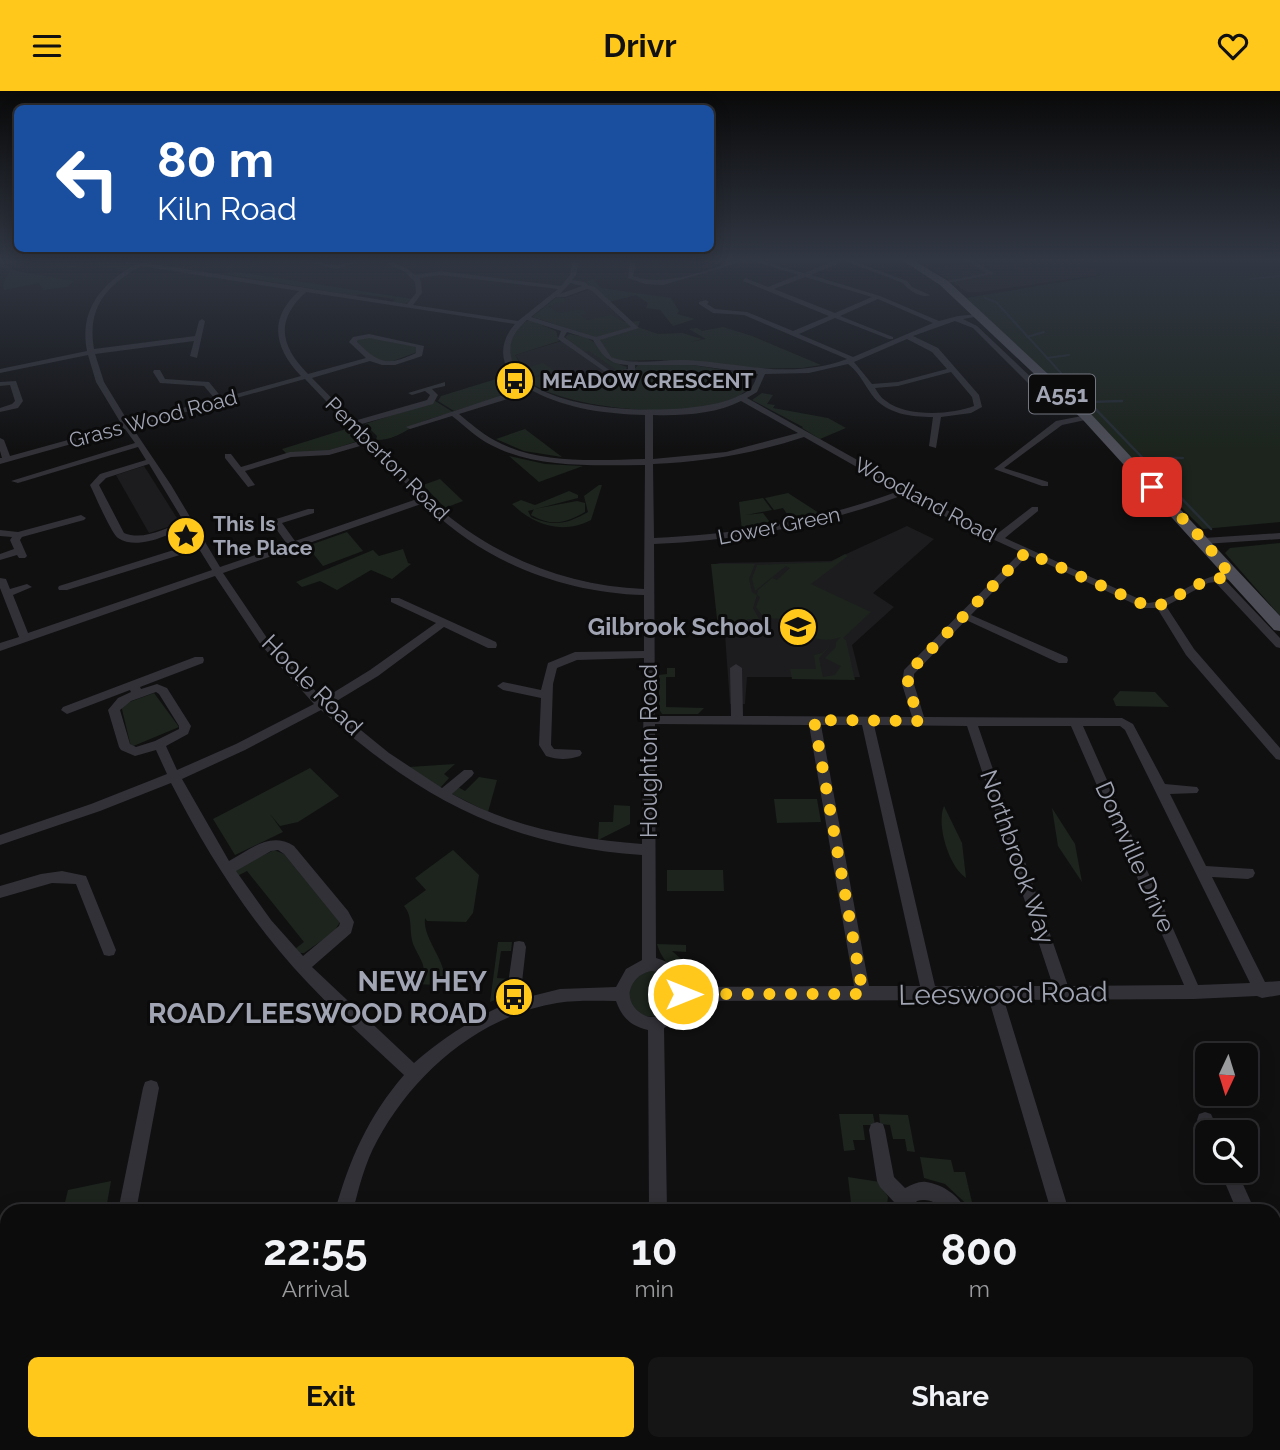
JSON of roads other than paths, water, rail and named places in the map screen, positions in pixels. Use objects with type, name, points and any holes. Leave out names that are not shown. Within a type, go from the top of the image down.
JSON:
[{"type":"main road","name":"A551","points":[[987,323],[1087,417],[1204,541],[1224,577],[1280,626]]},
{"type":"street","name":"Hoole Road","points":[[90,323],[91,352],[103,388],[126,426],[151,461],[265,643],[323,703],[380,751],[443,795],[485,816],[542,836],[609,848],[649,850]]},
{"type":"street","points":[[194,356],[201,323]]},
{"type":"street","name":"Pemberton Road","points":[[281,323],[280,334],[284,348],[306,377],[457,528],[528,567],[580,585],[614,591],[648,592]]},
{"type":"street","points":[[519,323],[507,339],[508,363],[522,381],[533,388],[576,404],[603,410],[649,413],[699,409],[741,398],[753,391],[762,373]]},
{"type":"street","points":[[537,323],[596,339],[636,327],[632,323]]},
{"type":"street","points":[[770,323],[850,360],[886,405],[937,415],[968,413],[978,407],[976,397],[935,350],[909,337]]},
{"type":"street","points":[[793,333],[815,323]]},
{"type":"street","points":[[856,323],[891,338]]},
{"type":"street","points":[[966,323],[975,327],[1048,398]]},
{"type":"street","points":[[596,339],[608,358],[631,363],[692,363],[762,373],[806,372],[850,360],[940,324]]},
{"type":"street","points":[[565,330],[560,338],[611,374],[632,370],[631,363]]},
{"type":"street","name":"Grass Wood Road","points":[[3,460],[372,359],[378,363],[390,363],[419,354],[420,346],[369,336],[355,338],[353,342],[372,359]]},
{"type":"street","points":[[0,371],[91,352],[198,338]]},
{"type":"street","points":[[872,386],[898,384],[951,370]]},
{"type":"street","points":[[157,372],[163,381],[206,384],[220,400]]},
{"type":"street","points":[[0,384],[13,383],[19,401],[15,406],[0,410]]},
{"type":"street","points":[[412,393],[442,384]]},
{"type":"street","points":[[410,427],[533,388]]},
{"type":"street","points":[[354,425],[430,402],[434,395],[427,389]]},
{"type":"street","name":"Woodland Road","points":[[741,398],[904,492],[997,539],[1147,606],[1160,605]]},
{"type":"street","points":[[453,413],[496,445],[558,461],[649,462],[733,454],[804,434]]},
{"type":"street","name":"Houghton Road","points":[[649,413],[649,963]]},
{"type":"street","points":[[933,446],[937,415]]},
{"type":"street","points":[[1045,484],[995,472],[1059,423],[1087,417]]},
{"type":"street","points":[[3,460],[0,441],[13,439]]},
{"type":"street","points":[[240,470],[290,455],[329,452],[368,441]]},
{"type":"street","points":[[15,481],[140,444]]},
{"type":"street","points":[[228,456],[251,485]]},
{"type":"street","points":[[151,461],[103,476],[94,485],[120,535],[128,539],[141,538],[189,523]]},
{"type":"street","name":"Lower Green","points":[[649,541],[722,538],[785,529],[834,517],[904,492]]},
{"type":"street","points":[[0,647],[426,499]]},
{"type":"street","points":[[997,539],[1035,509]]},
{"type":"street","points":[[292,544],[276,522],[312,511]]},
{"type":"street","points":[[0,533],[18,535],[81,518]]},
{"type":"street","points":[[0,557],[20,554],[15,540],[18,535]]},
{"type":"street","points":[[1204,541],[1280,536]]},
{"type":"street","points":[[63,589],[201,544]]},
{"type":"street","points":[[919,721],[908,684],[908,673],[1026,552]]},
{"type":"street","points":[[1280,644],[1224,577],[1205,581],[1160,605],[1190,652],[1280,756]]},
{"type":"street","points":[[2,581],[25,638]]},
{"type":"street","points":[[7,593],[27,587]]},
{"type":"street","points":[[395,600],[492,645]]},
{"type":"street","points":[[92,615],[100,626]]},
{"type":"street","points":[[963,615],[1063,660]]},
{"type":"street","points":[[0,840],[174,775],[323,703],[374,673],[443,623]]},
{"type":"street","points":[[576,753],[550,753],[545,745],[546,695],[552,666],[575,656],[649,654]]},
{"type":"street","points":[[66,710],[135,690],[199,660]]},
{"type":"street","points":[[736,669],[737,720]]},
{"type":"street","points":[[503,686],[546,695]]},
{"type":"street","points":[[157,688],[163,691],[185,726],[184,731],[159,744],[135,752],[125,747],[114,710],[117,704],[135,690],[157,688]]},
{"type":"street","points":[[649,720],[1122,722],[1129,727],[1262,991]]},
{"type":"street","points":[[814,720],[863,994]]},
{"type":"street","points":[[867,720],[929,994]]},
{"type":"street","name":"Northbrook Way","points":[[971,721],[1063,993]]},
{"type":"street","name":"Domville Drive","points":[[1076,721],[1194,992]]},
{"type":"street","points":[[159,744],[201,829],[227,869],[302,966],[413,1073]]},
{"type":"street","points":[[443,795],[468,773]]},
{"type":"street","points":[[1161,789],[1193,790]]},
{"type":"street","points":[[227,869],[268,846],[280,844],[289,850],[343,915],[347,922],[346,929],[302,966]]},
{"type":"street","points":[[1202,871],[1248,873]]},
{"type":"street","points":[[0,892],[59,876],[71,875],[82,880],[109,950]]},
{"type":"street","points":[[519,947],[514,991],[519,1007]]},
{"type":"street","points":[[649,963],[674,974],[681,983],[683,994],[681,1005],[674,1014],[656,1022],[642,1021],[630,1013],[622,994],[624,982],[631,973],[649,963]]},
{"type":"street","name":"Leeswood Road","points":[[683,994],[1194,992],[1262,991],[1280,988]]},
{"type":"street","points":[[995,993],[1057,1204]]},
{"type":"street","points":[[346,1204],[355,1167],[387,1104],[434,1053],[468,1030],[519,1007],[552,996],[622,994]]},
{"type":"street","points":[[656,1022],[659,1204]]},
{"type":"street","points":[[128,1204],[151,1088]]},
{"type":"street","points":[[877,1130],[886,1181],[901,1204]]},
{"type":"street","points":[[1233,1183],[1242,1204]]},
{"type":"street","points":[[903,1204],[912,1193],[924,1190],[938,1193],[950,1204]]},
{"type":"waterway","points":[[1016,323],[1028,337]]},
{"type":"waterway","points":[[1028,337],[1044,332]]},
{"type":"waterway","points":[[1028,337],[1047,358]]},
{"type":"waterway","points":[[1047,358],[1069,355]]},
{"type":"waterway","points":[[1047,358],[1061,373]]},
{"type":"waterway","points":[[1065,377],[1086,399]]},
{"type":"waterway","points":[[1084,397],[1148,463]]},
{"type":"waterway","points":[[1089,402],[1122,401]]},
{"type":"waterway","points":[[1148,463],[1156,458],[1183,458]]},
{"type":"waterway","points":[[1148,463],[1211,529]]},
{"type":"place","name":"MEADOW CRESCENT","points":[[515,381]]},
{"type":"place","name":"This Is The Place","points":[[186,536]]},
{"type":"place","name":"Gilbrook School","points":[[798,627]]},
{"type":"place","name":"NEW HEY ROAD/LEESWOOD ROAD","points":[[514,997]]}]
